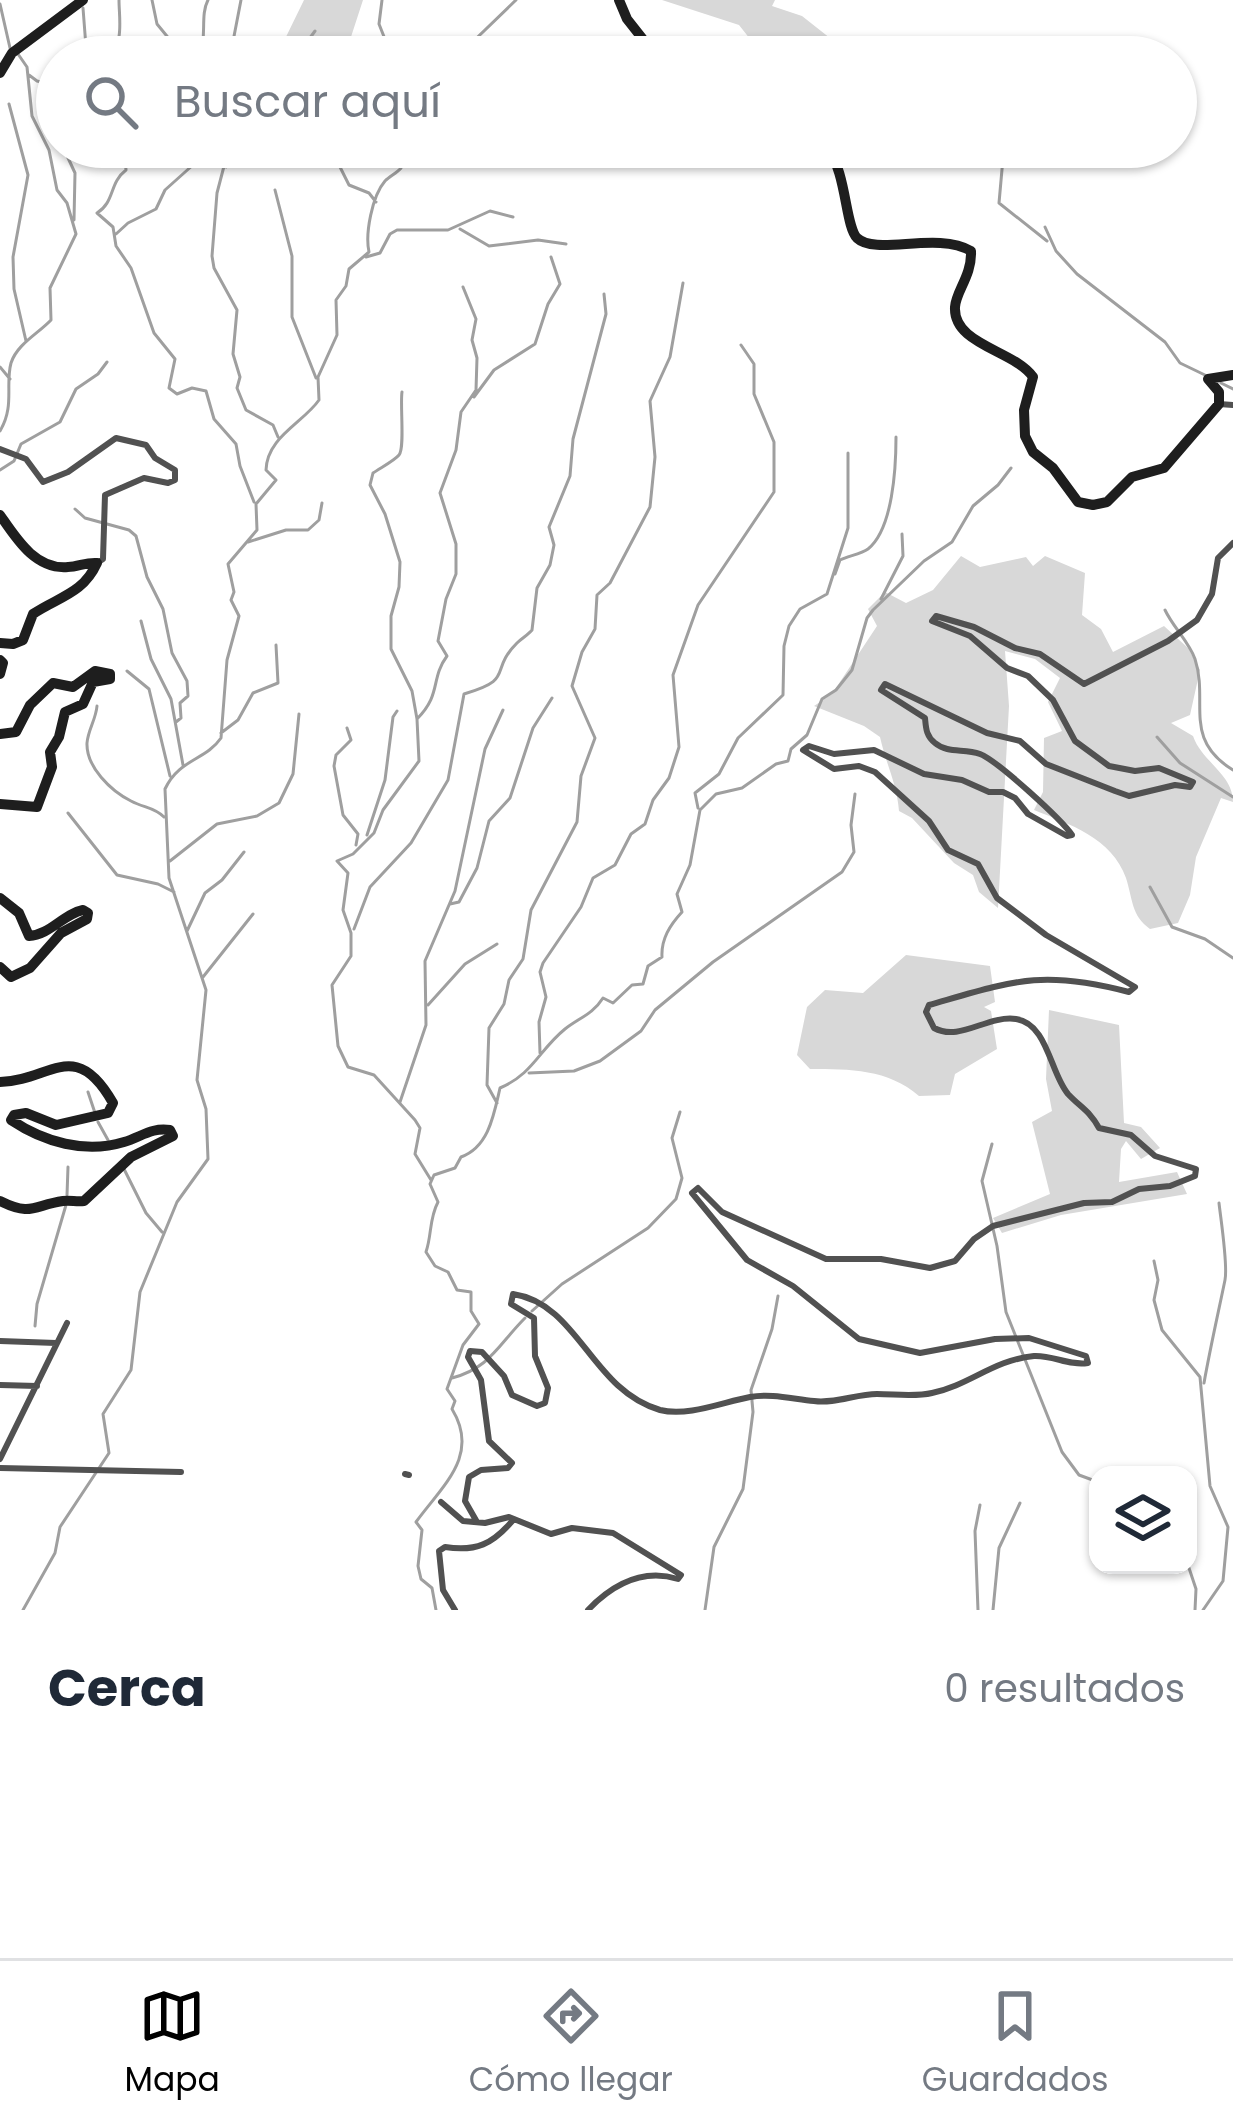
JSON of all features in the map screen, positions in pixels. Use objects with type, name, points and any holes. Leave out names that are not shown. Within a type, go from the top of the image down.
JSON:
[{"type":"street","points":[[0,73],[12,53],[83,0]]},
{"type":"street","points":[[619,0],[640,36]]},
{"type":"street","points":[[838,168],[852,230],[862,242],[880,246],[931,241],[971,251],[966,282],[956,301],[957,319],[978,344],[1008,354],[1030,373],[1033,382],[1023,420],[1025,436],[1033,452],[1053,468],[1078,502],[1093,506],[1107,502],[1132,477],[1164,468],[1219,398]]},
{"type":"street","points":[[1233,375],[1210,376],[1209,381],[1219,398],[1233,404]]},
{"type":"street","points":[[0,449],[26,459],[44,482],[68,472],[116,438],[146,445],[155,458],[175,470],[175,480],[168,483],[144,478],[105,495],[103,559],[97,563],[68,568],[43,563],[17,540],[0,515]]},
{"type":"street","points":[[477,1522],[465,1502],[469,1477],[512,1463],[489,1441],[481,1379],[468,1357],[470,1351],[482,1352],[504,1376],[512,1395],[537,1406],[545,1403],[548,1394],[535,1356],[534,1318],[511,1304],[513,1294],[543,1306],[574,1333],[622,1393],[667,1411],[754,1396],[820,1402],[877,1394],[929,1394],[963,1383],[995,1364],[1037,1356],[1088,1363],[1086,1356],[1029,1337],[920,1353],[859,1339],[793,1286],[747,1260],[692,1193],[698,1188],[722,1212],[826,1258],[881,1259],[930,1268],[955,1261],[991,1226],[1096,1201],[1112,1202],[1139,1189],[1170,1186],[1195,1176],[1196,1169],[1155,1156],[1135,1137],[1099,1128],[1088,1109],[1062,1086],[1030,1025],[1012,1019],[955,1033],[934,1028],[927,1017],[929,1005],[996,983],[1052,978],[1130,992],[1135,987],[1046,935],[997,898],[978,864],[949,850],[928,821],[875,772],[859,766],[834,769],[803,750],[809,746],[833,754],[874,750],[924,773],[1011,795],[1028,814],[1072,835],[995,761],[936,744],[926,731],[925,718],[881,691],[885,684],[987,734],[1020,741],[1058,770],[1129,796],[1174,785],[1190,787],[1189,778],[1159,768],[1135,771],[1109,766],[1075,741],[1053,700],[1028,676],[1007,668],[970,636],[932,621],[936,616],[974,627],[1015,648],[1040,654],[1084,684],[1197,620],[1209,601],[1218,558],[1233,543]]},
{"type":"street","points":[[0,643],[23,640],[33,614],[70,597],[97,563]]},
{"type":"street","points":[[0,660],[0,674]]},
{"type":"street","points":[[0,734],[16,732],[30,705],[53,683],[73,687],[95,670],[110,674],[110,679],[93,682],[83,704],[65,712],[37,807],[0,803]]},
{"type":"street","points":[[0,898],[19,913],[29,936],[43,933],[79,910],[88,916],[61,933],[23,974],[11,977],[0,967]]},
{"type":"street","points":[[0,1082],[16,1082],[51,1066],[68,1066],[104,1087],[114,1107],[102,1115],[56,1125],[26,1113],[11,1120],[56,1141],[93,1149],[156,1129],[170,1130],[173,1136],[131,1157],[84,1201],[62,1201],[38,1210],[0,1201]]},
{"type":"street","points":[[0,1459],[67,1323]]},
{"type":"street","points":[[0,1341],[58,1342]]},
{"type":"street","points":[[0,1385],[37,1386]]},
{"type":"street","points":[[0,1427],[16,1427]]},
{"type":"street","points":[[0,1468],[181,1472]]},
{"type":"street","points":[[441,1502],[457,1518],[477,1522],[509,1517],[551,1534],[572,1528],[624,1536],[681,1575],[624,1581],[588,1610]]},
{"type":"street","points":[[455,1610],[443,1590],[439,1551],[445,1546],[463,1549],[489,1544],[513,1520]]},
{"type":"shaded area","points":[[304,0],[363,0],[351,36],[286,36]]},
{"type":"shaded area","points":[[662,0],[775,0],[772,6],[802,16],[827,36],[748,36],[739,25]]},
{"type":"shaded area","points":[[961,556],[980,567],[1026,557],[1033,566],[1045,556],[1085,573],[1082,615],[1101,629],[1113,652],[1164,626],[1188,648],[1200,670],[1190,715],[1171,723],[1193,736],[1228,784],[1233,802],[1221,798],[1196,857],[1190,895],[1178,923],[1150,929],[1136,913],[1126,878],[1111,852],[1088,834],[1034,810],[1043,792],[1044,738],[1062,731],[1048,702],[1060,678],[1035,659],[1005,651],[1009,706],[998,908],[979,892],[973,875],[899,811],[880,737],[814,706],[832,694],[877,626],[868,609],[885,592],[906,603],[933,590]]},
{"type":"shaded area","points":[[906,955],[990,966],[995,1002],[984,1007],[991,1011],[997,1049],[955,1074],[950,1095],[919,1096],[895,1080],[868,1072],[810,1069],[797,1055],[807,1007],[825,990],[863,993]]},
{"type":"shaded area","points":[[1049,1010],[1119,1025],[1124,1123],[1141,1127],[1160,1148],[1141,1159],[1126,1141],[1119,1182],[1177,1172],[1187,1194],[1061,1215],[1002,1233],[993,1218],[1050,1194],[1032,1122],[1052,1111],[1046,1079]]},
{"type":"waterway","points":[[118,36],[119,0]]},
{"type":"waterway","points":[[152,0],[157,24],[167,36]]},
{"type":"waterway","points":[[203,36],[208,0]]},
{"type":"waterway","points":[[234,36],[241,0]]},
{"type":"waterway","points":[[382,0],[379,24],[384,36]]},
{"type":"waterway","points":[[479,36],[516,0]]},
{"type":"waterway","points":[[0,4],[10,48]]},
{"type":"waterway","points":[[83,8],[85,36]]},
{"type":"waterway","points":[[311,36],[315,31]]},
{"type":"waterway","points":[[18,54],[27,67],[36,124]]},
{"type":"waterway","points":[[29,75],[36,80]]},
{"type":"waterway","points":[[9,104],[28,175],[13,257],[14,289],[26,341]]},
{"type":"waterway","points":[[0,431],[7,413],[11,363],[23,344],[51,320],[50,288],[76,234],[53,168]]},
{"type":"waterway","points":[[73,168],[74,220]]},
{"type":"waterway","points":[[126,168],[97,213],[113,227],[116,246],[131,268],[154,333],[175,359],[169,388],[177,394],[192,388],[206,391],[214,419],[236,444],[254,502]]},
{"type":"waterway","points":[[116,234],[156,209],[165,190],[190,168]]},
{"type":"waterway","points":[[224,168],[212,256],[237,310],[233,354],[240,377],[237,388],[246,410],[273,425],[278,437]]},
{"type":"waterway","points":[[340,168],[349,185],[369,193],[376,202]]},
{"type":"waterway","points":[[23,1610],[55,1553],[60,1527],[109,1453],[103,1414],[131,1370],[140,1292],[177,1202],[208,1159],[206,1109],[197,1080],[206,990],[169,878],[165,789],[178,771],[221,738],[227,660],[239,616],[231,600],[234,592],[228,564],[257,530],[256,504],[276,480],[266,470],[272,448],[319,400],[318,377],[337,335],[336,300],[346,286],[349,269],[369,252],[373,205],[380,188],[401,168]]},
{"type":"waterway","points":[[1002,168],[999,203],[1047,241]]},
{"type":"waterway","points":[[275,190],[292,256],[292,317],[316,378]]},
{"type":"waterway","points":[[366,257],[380,253],[397,230],[448,230],[490,211],[513,217]]},
{"type":"waterway","points":[[1045,227],[1056,251],[1077,274],[1165,342],[1180,363],[1207,376]]},
{"type":"waterway","points":[[460,229],[489,246],[538,240],[566,244]]},
{"type":"waterway","points":[[474,397],[494,370],[535,344],[560,284],[551,257]]},
{"type":"waterway","points":[[497,1103],[487,1085],[489,1028],[523,959],[531,910],[577,822],[581,776],[595,738],[572,686],[595,629],[597,595],[610,583],[650,507],[655,457],[650,401],[670,357],[683,283]]},
{"type":"waterway","points":[[431,1180],[415,1154],[420,1128],[415,1120],[374,1075],[348,1067],[338,1046],[332,985],[351,956],[351,933],[343,910],[348,873],[337,861],[353,854],[374,833],[383,810],[419,761],[417,719],[430,702],[447,656],[438,641],[456,574],[456,544],[440,493],[456,450],[461,412],[476,390],[472,340],[476,319],[463,287]]},
{"type":"waterway","points":[[354,929],[370,887],[411,843],[448,780],[464,694],[496,679],[509,653],[532,630],[537,588],[550,565],[554,545],[549,527],[570,476],[573,439],[606,314],[604,294]]},
{"type":"waterway","points":[[540,1053],[539,1022],[546,997],[540,972],[543,963],[581,907],[593,878],[615,865],[631,834],[645,824],[653,800],[669,778],[679,747],[673,675],[698,605],[774,492],[774,442],[754,394],[754,364],[741,345]]},
{"type":"waterway","points":[[0,470],[14,461],[21,444],[60,422],[76,389],[107,362]]},
{"type":"waterway","points":[[0,367],[10,379]]},
{"type":"waterway","points":[[1221,383],[1233,389]]},
{"type":"waterway","points":[[402,392],[401,451],[373,473],[370,485],[400,562],[391,649],[412,691],[417,719]]},
{"type":"waterway","points":[[835,574],[840,560],[868,549],[883,527],[891,497],[896,437]]},
{"type":"waterway","points":[[698,808],[695,793],[719,774],[738,738],[783,695],[789,626],[800,609],[827,594],[848,528],[848,453]]},
{"type":"waterway","points":[[436,1610],[432,1588],[421,1579],[418,1566],[422,1530],[416,1522],[447,1482],[460,1455],[460,1426],[447,1389],[463,1345],[479,1324],[471,1311],[471,1292],[457,1290],[448,1272],[435,1266],[426,1252],[438,1202],[430,1184],[434,1175],[455,1168],[461,1157],[478,1146],[489,1128],[500,1088],[520,1076],[556,1037],[603,998],[613,1003],[632,985],[643,984],[648,966],[662,957],[667,933],[682,912],[677,894],[690,865],[700,810],[716,794],[742,788],[788,761],[791,749],[807,735],[822,699],[852,670],[873,610],[924,561],[952,542],[973,506],[1011,468]]},
{"type":"waterway","points":[[248,542],[286,530],[308,530],[319,520],[322,503]]},
{"type":"waterway","points":[[75,509],[85,518],[136,536],[147,577],[163,609],[172,653],[187,681],[188,696],[180,703],[181,718],[176,722]]},
{"type":"waterway","points":[[881,599],[903,556],[902,534]]},
{"type":"waterway","points":[[1165,610],[1195,659],[1202,733],[1217,758],[1233,770]]},
{"type":"waterway","points":[[141,621],[151,659],[171,699],[183,765]]},
{"type":"waterway","points":[[221,733],[238,720],[253,693],[278,683],[276,645]]},
{"type":"waterway","points":[[127,671],[149,689],[170,776]]},
{"type":"waterway","points":[[450,904],[459,902],[477,868],[489,821],[510,798],[533,728],[552,698]]},
{"type":"waterway","points":[[97,706],[87,743],[95,769],[123,797],[164,817]]},
{"type":"waterway","points":[[400,1102],[426,1025],[425,961],[455,891],[485,749],[503,710]]},
{"type":"waterway","points":[[367,835],[385,780],[397,711]]},
{"type":"waterway","points":[[170,861],[217,824],[257,816],[279,803],[293,774],[299,714]]},
{"type":"waterway","points":[[347,728],[351,740],[336,755],[334,766],[343,815],[358,834],[356,845]]},
{"type":"waterway","points":[[1157,737],[1180,763],[1233,797]]},
{"type":"waterway","points":[[529,1073],[574,1071],[600,1061],[641,1031],[655,1010],[713,962],[842,872],[854,852],[855,794]]},
{"type":"waterway","points":[[68,813],[117,875],[174,892]]},
{"type":"waterway","points":[[187,931],[205,893],[244,852]]},
{"type":"waterway","points":[[1150,887],[1172,927],[1205,939],[1233,958]]},
{"type":"waterway","points":[[203,977],[253,914]]},
{"type":"waterway","points":[[428,1005],[465,964],[497,944]]},
{"type":"waterway","points":[[88,1092],[95,1113]]},
{"type":"waterway","points":[[532,1311],[562,1284],[648,1228],[676,1199],[682,1178],[672,1138],[680,1112]]},
{"type":"waterway","points":[[98,1122],[108,1140]]},
{"type":"waterway","points":[[992,1144],[982,1181],[1006,1312],[1062,1452],[1079,1475],[1089,1479]]},
{"type":"waterway","points":[[67,1195],[68,1167]]},
{"type":"waterway","points":[[124,1169],[146,1213],[162,1232]]},
{"type":"waterway","points":[[1204,1383],[1226,1273],[1219,1203]]},
{"type":"waterway","points":[[35,1326],[66,1205]]},
{"type":"waterway","points":[[1154,1261],[1158,1280],[1154,1300],[1162,1330],[1200,1377],[1210,1486],[1228,1527],[1223,1581],[1203,1610]]},
{"type":"waterway","points":[[705,1610],[714,1547],[743,1489],[753,1412],[751,1390],[778,1296]]},
{"type":"waterway","points":[[452,1378],[485,1362],[525,1318]]},
{"type":"waterway","points":[[993,1610],[999,1548],[1020,1503]]},
{"type":"waterway","points":[[978,1610],[975,1531],[980,1505]]},
{"type":"waterway","points":[[1191,1574],[1195,1610]]}]
